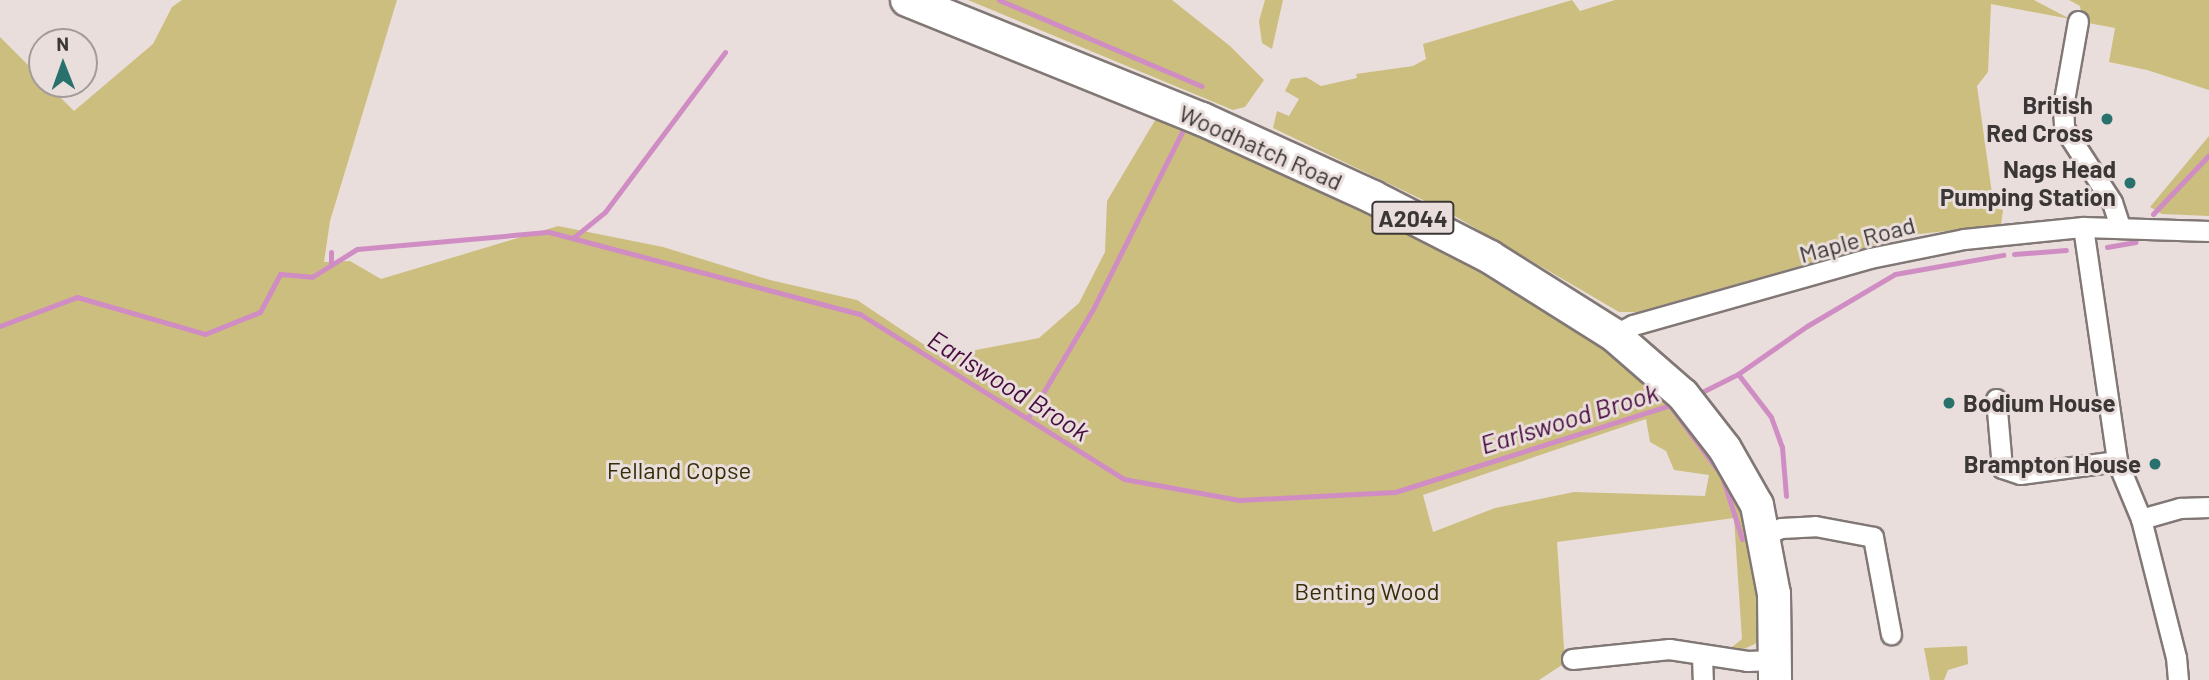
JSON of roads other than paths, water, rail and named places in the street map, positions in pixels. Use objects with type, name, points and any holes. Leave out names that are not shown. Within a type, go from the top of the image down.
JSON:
[{"type":"main road","name":"Woodhatch Road","points":[[907,0],[1202,119],[1373,197],[1490,257],[1614,335],[1690,403],[1744,480],[1765,535],[1774,594],[1775,670]]},
{"type":"street","points":[[2078,20],[2063,106],[2064,128],[2112,202],[2120,226]]},
{"type":"street","name":"Maple Road","points":[[1614,335],[1633,325],[1870,258],[1964,239],[2083,227],[2120,226],[2209,231]]},
{"type":"street","points":[[2083,227],[2117,461],[2141,519],[2178,680]]},
{"type":"street","points":[[1996,399],[2002,468],[2020,474],[2117,461]]},
{"type":"street","points":[[2141,519],[2180,508],[2209,507]]},
{"type":"street","points":[[1765,535],[1781,528],[1815,526],[1873,537],[1891,634]]},
{"type":"street","points":[[1573,659],[1669,649],[1775,670]]},
{"type":"street","points":[[1702,656],[1703,680]]},
{"type":"waterway","points":[[999,0],[1202,86]]},
{"type":"waterway","points":[[573,238],[605,212],[725,52]]},
{"type":"waterway","points":[[1028,418],[1093,309],[1185,126]]},
{"type":"waterway","points":[[2153,214],[2209,155]]},
{"type":"waterway","name":"Earlswood Brook","points":[[0,326],[77,297],[205,334],[260,312],[280,274],[312,277],[357,249],[549,232],[860,314],[1124,479],[1239,500],[1395,492],[1678,403]]},
{"type":"waterway","points":[[2107,247],[2136,242]]},
{"type":"waterway","points":[[2014,254],[2066,250]]},
{"type":"waterway","points":[[331,252],[331,265]]},
{"type":"waterway","name":"Earlswood Brook","points":[[1696,395],[1738,374],[1807,326],[1895,274],[2003,255]]},
{"type":"waterway","points":[[1738,374],[1771,417],[1782,447],[1786,496]]},
{"type":"waterway","points":[[1671,407],[1722,476],[1742,539]]},
{"type":"place","name":"British Red Cross","points":[[2107,119]]},
{"type":"place","name":"Nags Head Pumping Station","points":[[2130,183]]},
{"type":"place","name":"Bodium House","points":[[1949,403]]},
{"type":"place","name":"Brampton House","points":[[2155,464]]},
{"type":"park label","name":"Felland Copse","points":[[679,470]]},
{"type":"park label","name":"Benting Wood","points":[[1367,591]]}]
